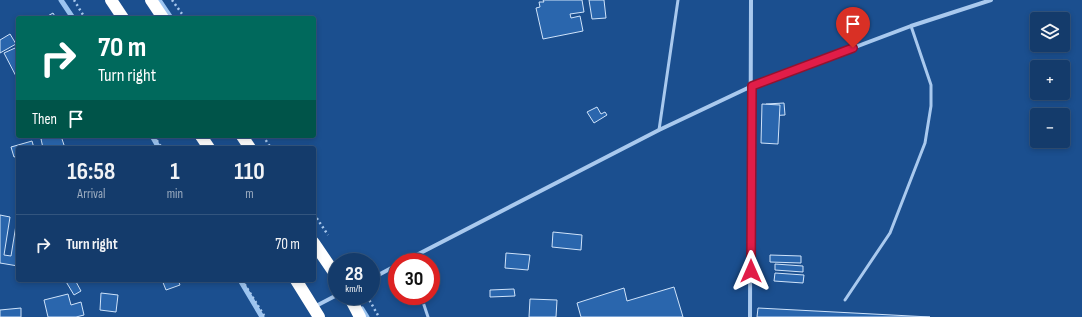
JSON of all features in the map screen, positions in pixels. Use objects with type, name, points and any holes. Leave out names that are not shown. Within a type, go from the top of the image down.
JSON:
[{"type":"highway","points":[[111,0],[122,16]]},
{"type":"highway","points":[[151,0],[162,16]]},
{"type":"highway","points":[[316,246],[328,264]]},
{"type":"highway","points":[[297,282],[316,312]]},
{"type":"highway","points":[[354,305],[360,317]]},
{"type":"street","points":[[750,317],[752,0]]},
{"type":"street","points":[[424,253],[659,130],[752,86],[911,26],[991,0]]},
{"type":"street","points":[[316,312],[328,302]]},
{"type":"lane","points":[[659,130],[678,0]]},
{"type":"lane","points":[[845,300],[890,233],[925,143],[931,106],[931,85],[911,26]]},
{"type":"lane","points":[[424,305],[428,317]]},
{"type":"path","points":[[74,0],[84,16]]},
{"type":"path","points":[[172,0],[184,16]]},
{"type":"path","points":[[243,282],[265,317]]},
{"type":"path","points":[[372,305],[379,317]]},
{"type":"building","points":[[543,0],[582,0],[584,12],[570,14],[571,18],[580,16],[583,31],[543,39],[536,8],[540,7],[539,2],[544,2]]},
{"type":"building","points":[[589,0],[604,0],[606,18],[592,19]]},
{"type":"building","points":[[53,13],[55,16],[48,16]]},
{"type":"building","points":[[10,34],[16,44],[0,53],[0,40]]},
{"type":"building","points":[[15,48],[16,50],[16,76],[4,53]]},
{"type":"building","points":[[784,103],[785,115],[766,116],[766,104]]},
{"type":"building","points":[[762,104],[780,105],[778,144],[761,143]]},
{"type":"building","points":[[597,107],[601,114],[605,112],[607,115],[594,123],[587,112]]},
{"type":"building","points":[[62,138],[64,146],[43,146],[41,139]]},
{"type":"building","points":[[32,141],[33,146],[16,146],[16,156],[14,157],[11,147]]},
{"type":"building","points":[[0,215],[10,217],[4,255],[11,256],[16,225],[16,266],[0,263]]},
{"type":"building","points":[[553,232],[582,235],[581,250],[552,247]]},
{"type":"building","points":[[506,253],[530,255],[528,270],[505,268]]},
{"type":"building","points":[[770,255],[801,256],[801,263],[770,262]]},
{"type":"building","points":[[775,264],[803,266],[803,272],[775,270]]},
{"type":"building","points":[[775,273],[804,275],[803,283],[774,281]]},
{"type":"building","points":[[66,282],[76,282],[81,291],[74,295]]},
{"type":"building","points":[[163,282],[179,282],[180,285],[166,290]]},
{"type":"building","points":[[674,287],[683,317],[581,317],[577,303],[624,288],[627,301]]},
{"type":"building","points":[[514,289],[515,296],[490,297],[490,290]]},
{"type":"building","points":[[101,293],[118,295],[116,312],[100,310]]},
{"type":"building","points":[[68,294],[71,305],[81,302],[84,315],[76,317],[48,317],[44,300]]},
{"type":"building","points":[[530,299],[557,300],[556,317],[529,317]]},
{"type":"building","points":[[21,308],[21,317],[0,317],[0,310]]},
{"type":"building","points":[[758,308],[930,317],[757,317]]},
{"type":"waterway","points":[[61,0],[72,16]]},
{"type":"waterway","points":[[159,0],[170,16]]},
{"type":"waterway","points":[[153,138],[158,146]]},
{"type":"waterway","points":[[241,282],[262,317]]},
{"type":"waterway","points":[[362,309],[367,317]]},
{"type":"route","points":[[751,271],[752,86],[853,48]]}]
